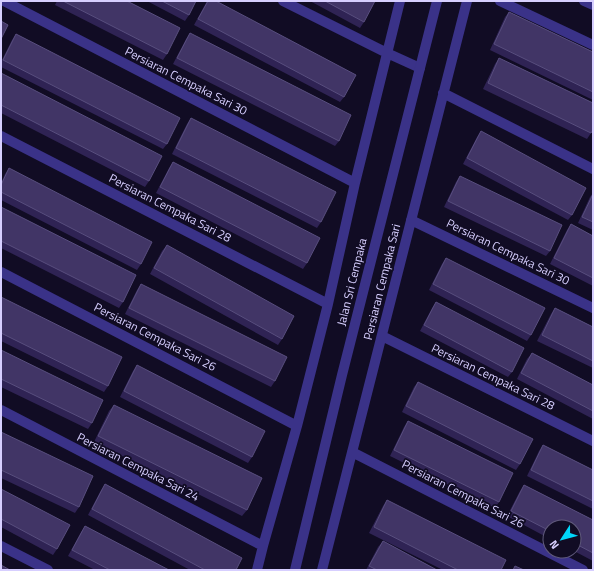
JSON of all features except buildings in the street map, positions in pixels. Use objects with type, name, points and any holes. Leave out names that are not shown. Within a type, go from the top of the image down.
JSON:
[{"type":"street","name":"Persiaran Cempaka Sari 30","points":[[4,1],[355,184]]},
{"type":"street","points":[[283,1],[387,54],[420,68]]},
{"type":"street","points":[[258,570],[263,546],[297,426],[328,304],[355,184],[400,1]]},
{"type":"street","name":"Jalan Sri Cempaka","points":[[295,570],[342,375],[437,1]]},
{"type":"street","name":"Persiaran Cempaka Sari","points":[[323,570],[467,1]]},
{"type":"street","points":[[500,1],[593,45]]},
{"type":"street","points":[[584,1],[593,5]]},
{"type":"street","points":[[444,93],[593,169]]},
{"type":"street","name":"Persiaran Cempaka Sari 28","points":[[1,136],[328,304]]},
{"type":"street","name":"Persiaran Cempaka Sari 30","points":[[411,220],[593,308]]},
{"type":"street","name":"Persiaran Cempaka Sari 26","points":[[1,272],[297,426]]},
{"type":"street","name":"Persiaran Cempaka Sari 28","points":[[382,336],[593,441]]},
{"type":"street","name":"Persiaran Cempaka Sari 24","points":[[1,410],[263,546]]},
{"type":"street","name":"Persiaran Cempaka Sari 26","points":[[352,452],[583,570]]},
{"type":"street","points":[[1,546],[48,570]]}]
